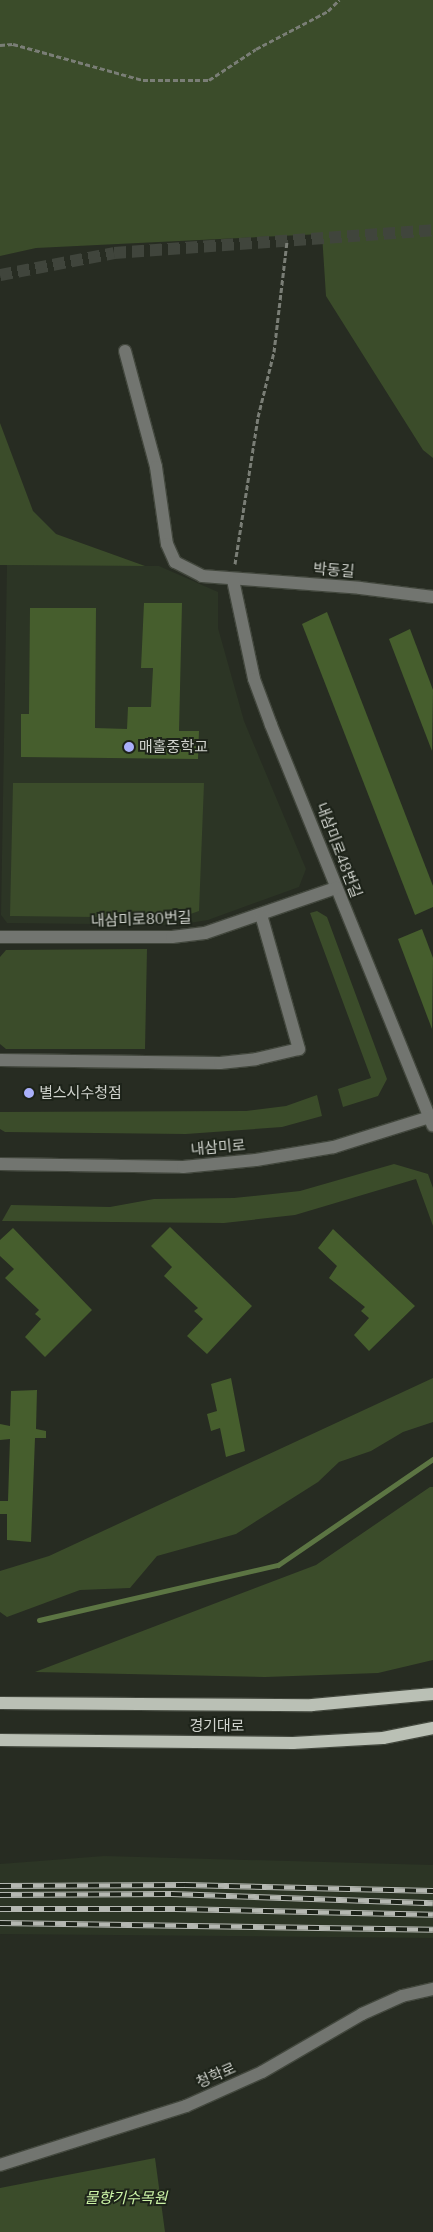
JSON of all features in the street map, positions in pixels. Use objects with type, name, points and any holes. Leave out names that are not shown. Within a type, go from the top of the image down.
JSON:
[{"type":"main road","name":"경기대로","points":[[0,1703],[312,1705],[433,1694]]},
{"type":"main road","name":"경기대로","points":[[0,1740],[293,1742],[383,1738],[433,1728]]},
{"type":"street","name":"박동길","points":[[125,350],[156,466],[167,544],[175,562],[202,576],[233,580],[360,588],[433,597]]},
{"type":"street","name":"내삼미로48번길","points":[[233,580],[254,679],[336,888],[432,1120]]},
{"type":"street","name":"내삼미로80번길","points":[[0,937],[172,937],[205,933],[336,888]]},
{"type":"street","points":[[0,1060],[220,1063],[256,1059],[298,1049],[261,915]]},
{"type":"street","name":"내삼미로","points":[[0,1164],[184,1167],[256,1160],[334,1146],[432,1120]]},
{"type":"street","name":"청학로","points":[[0,2165],[186,2106],[262,2072],[362,2014],[402,1996],[433,1990]]},
{"type":"path","points":[[0,45],[12,44],[143,80],[209,80],[256,49],[328,12],[339,0]]},
{"type":"path","points":[[233,580],[258,417],[274,352],[287,241]]},
{"type":"shaded area","name":"매홀중학교","points":[[7,565],[159,566],[218,592],[218,628],[244,721],[306,869],[299,887],[208,920],[177,925],[7,923],[1,915]]},
{"type":"shaded area","points":[[104,1856],[433,1865],[433,1938],[0,1934],[0,1864]]},
{"type":"green space","points":[[0,0],[433,0],[433,458],[423,450],[326,296],[322,234],[36,248],[0,256]]},
{"type":"green space","points":[[0,423],[33,511],[56,534],[145,566],[0,565]]},
{"type":"green space","points":[[13,783],[204,783],[199,911],[179,918],[10,916]]},
{"type":"green space","points":[[317,911],[327,917],[387,1079],[378,1096],[343,1107],[338,1089],[371,1078],[310,913]]},
{"type":"green space","points":[[147,949],[145,1049],[6,1049],[0,1044],[0,957],[6,950]]},
{"type":"green space","points":[[317,1095],[322,1116],[282,1127],[186,1134],[5,1132],[0,1129],[0,1112],[246,1111],[286,1106]]},
{"type":"green space","points":[[394,1164],[428,1174],[433,1188],[433,1226],[416,1179],[295,1215],[224,1223],[2,1221],[11,1205],[110,1207],[154,1199],[234,1198],[300,1191]]},
{"type":"green space","points":[[433,1378],[433,1422],[403,1432],[371,1451],[339,1462],[318,1482],[236,1534],[157,1556],[130,1588],[80,1590],[7,1617],[0,1612],[0,1571],[49,1556]]},
{"type":"green space","points":[[430,1487],[433,1487],[433,1660],[378,1673],[265,1677],[35,1672],[316,1565]]},
{"type":"green space","name":"물향기수목원","points":[[155,2158],[165,2232],[0,2232],[0,2188]]},
{"type":"building","points":[[144,603],[182,603],[179,731],[199,731],[198,759],[21,757],[21,714],[29,714],[30,608],[96,608],[95,728],[127,729],[128,707],[151,707],[153,668],[141,668]]},
{"type":"building","points":[[327,612],[433,886],[433,907],[415,915],[302,624]]},
{"type":"building","points":[[410,629],[433,690],[432,751],[389,639]]},
{"type":"building","points":[[422,929],[433,958],[432,1029],[398,939]]},
{"type":"building","points":[[170,1227],[252,1306],[207,1354],[187,1336],[203,1319],[194,1311],[198,1308],[164,1276],[172,1267],[151,1246]]},
{"type":"building","points":[[13,1228],[92,1310],[45,1357],[25,1337],[41,1319],[35,1314],[39,1310],[5,1278],[14,1269],[0,1256],[0,1240]]},
{"type":"building","points":[[333,1229],[415,1306],[369,1351],[354,1335],[369,1318],[361,1311],[365,1307],[329,1278],[337,1266],[318,1248]]},
{"type":"building","points":[[231,1378],[245,1451],[226,1457],[220,1428],[211,1431],[207,1414],[217,1411],[211,1384]]},
{"type":"building","points":[[37,1390],[36,1429],[46,1431],[46,1438],[35,1438],[31,1542],[7,1540],[7,1514],[0,1514],[0,1501],[8,1501],[10,1439],[0,1440],[0,1424],[10,1426],[11,1391]]},
{"type":"waterway","points":[[39,1620],[278,1565],[433,1459]]},
{"type":"tunnel","points":[[0,275],[114,253],[433,230]]},
{"type":"railway","points":[[0,1886],[185,1885],[433,1891]]},
{"type":"railway","points":[[0,1895],[171,1894],[433,1903]]},
{"type":"railway","points":[[0,1909],[175,1909],[433,1915]]},
{"type":"railway","points":[[0,1923],[433,1930]]},
{"type":"place","name":"매홀중학교","points":[[129,747]]},
{"type":"place","name":"별스시수청점","points":[[29,1093]]}]
